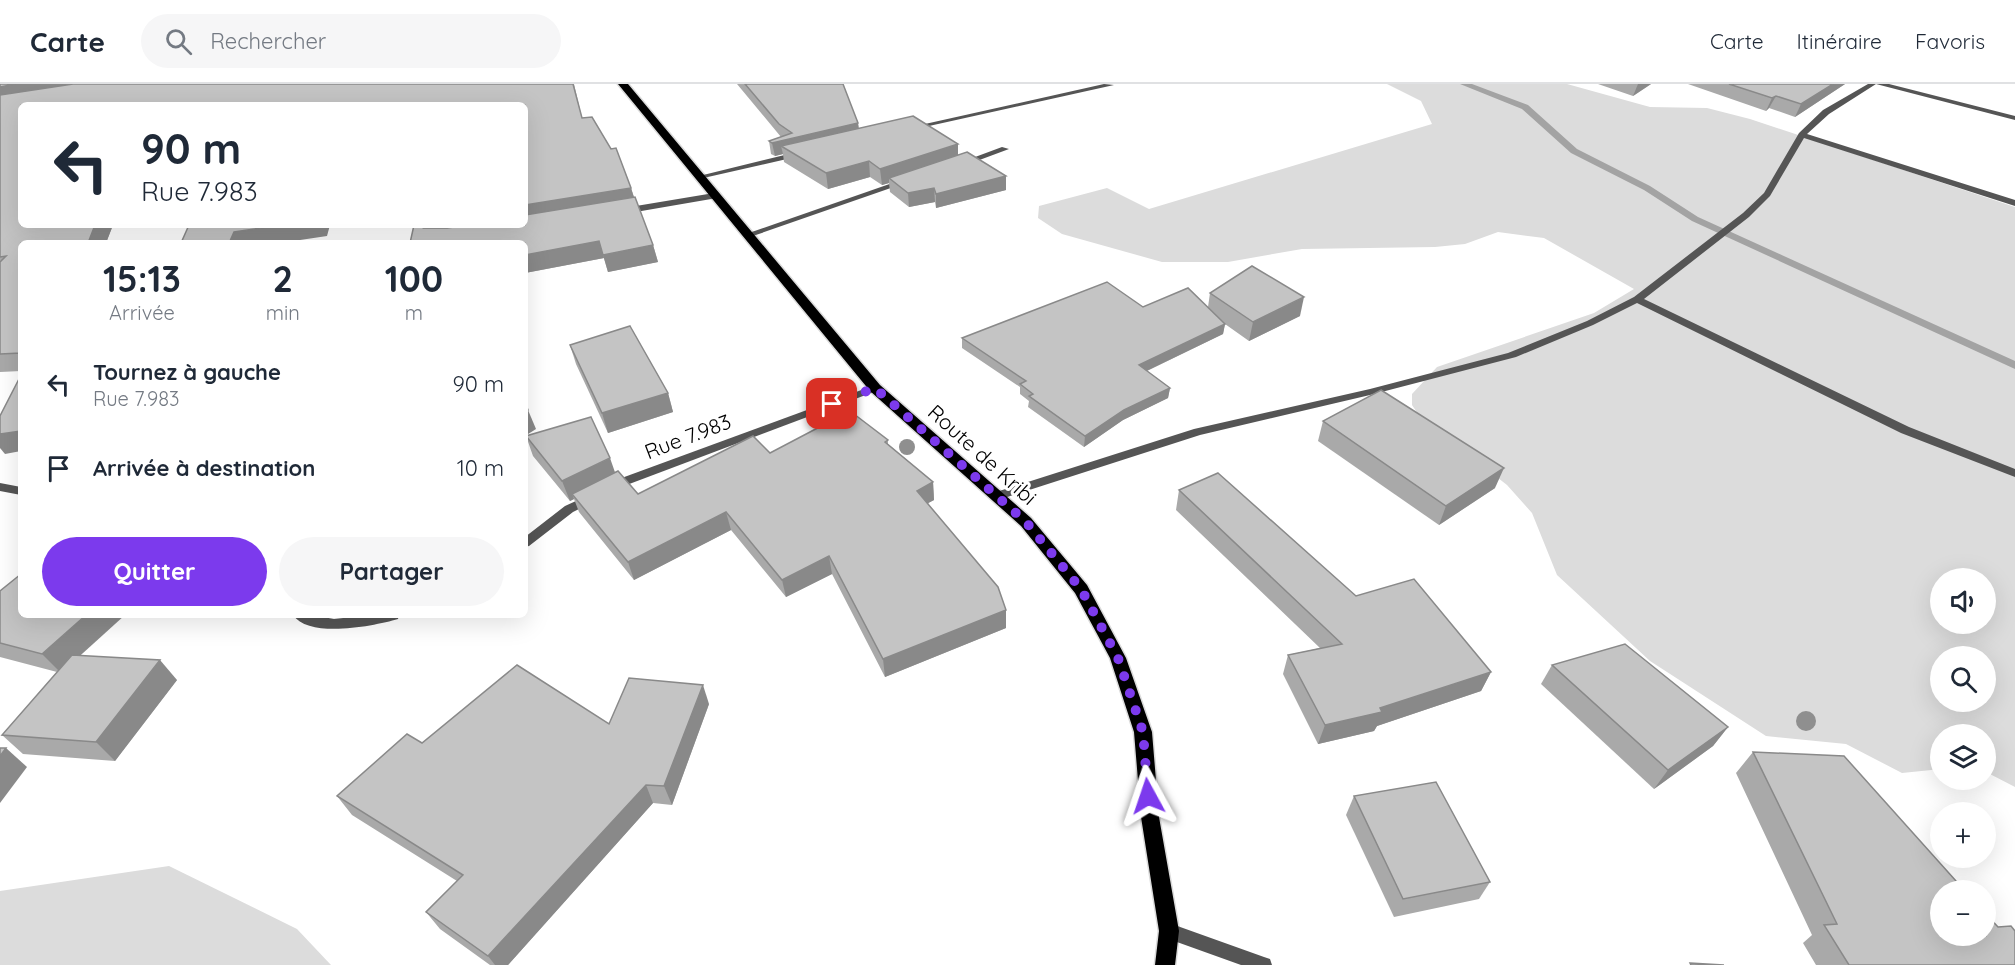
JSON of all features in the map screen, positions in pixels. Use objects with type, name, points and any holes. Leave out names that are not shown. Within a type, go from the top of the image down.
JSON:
[{"type":"main road","name":"Route de Kribi","points":[[623,84],[875,388],[1026,522],[1081,589],[1118,658],[1143,732],[1150,817],[1169,931],[1165,965]]},
{"type":"street","points":[[997,496],[1198,432],[1370,392],[1512,355],[1590,323],[1637,299],[1746,215],[1767,194],[1802,135],[1826,112],[1874,84]]},
{"type":"street","points":[[1880,84],[2015,117]]},
{"type":"street","points":[[896,131],[1110,85]]},
{"type":"street","points":[[1802,135],[2015,203]]},
{"type":"street","points":[[949,168],[1005,149]]},
{"type":"street","points":[[699,177],[804,153]]},
{"type":"street","points":[[747,235],[915,179]]},
{"type":"street","points":[[610,214],[714,196]]},
{"type":"street","points":[[1637,299],[1905,430],[2015,473]]},
{"type":"street","name":"Rue 7.983","points":[[528,541],[569,509],[600,493],[875,388]]},
{"type":"street","points":[[0,487],[18,490]]},
{"type":"street","points":[[305,618],[352,625],[381,618]]},
{"type":"street","points":[[1169,931],[1264,965]]},
{"type":"shaded area","points":[[1387,84],[1567,84],[1650,107],[1707,108],[1750,119],[2015,207],[2015,787],[1996,777],[1996,724],[1930,724],[1930,770],[1902,773],[1846,744],[1766,736],[1650,661],[1557,575],[1532,513],[1507,485],[1420,417],[1412,405],[1412,394],[1437,367],[1594,313],[1634,289],[1544,238],[1498,232],[1465,244],[1435,247],[1302,249],[1228,262],[1162,262],[1062,234],[1038,218],[1039,206],[1107,188],[1149,209],[1432,124],[1421,101]]},
{"type":"shaded area","points":[[169,866],[297,929],[331,965],[0,965],[0,891]]},
{"type":"building","points":[[73,84],[573,84],[582,118],[592,117],[611,149],[616,148],[631,188],[528,205],[528,102],[18,102],[18,228],[94,228],[89,240],[18,240],[18,353],[0,354],[0,262],[6,256],[0,257],[0,95]]},
{"type":"building","points":[[745,84],[843,84],[858,123],[772,143],[769,141],[792,133],[779,124]]},
{"type":"building","points":[[1729,84],[1833,84],[1801,104],[1776,96],[1772,98]]},
{"type":"building","points":[[913,116],[958,144],[880,169],[869,161],[826,173],[781,146]]},
{"type":"building","points":[[967,152],[1006,176],[936,194],[934,188],[908,193],[889,178]]},
{"type":"building","points":[[635,197],[653,245],[603,255],[599,241],[528,254],[528,240],[411,240],[413,228],[528,228],[528,215]]},
{"type":"building","points":[[188,228],[261,228],[234,232],[230,240],[182,240]]},
{"type":"building","points":[[1252,266],[1304,297],[1253,322],[1210,293]]},
{"type":"building","points":[[1107,282],[1143,307],[1188,288],[1225,324],[1139,365],[1170,388],[1124,410],[1085,436],[1029,396],[1033,394],[1020,384],[1026,381],[962,338]]},
{"type":"building","points":[[630,326],[668,393],[602,413],[570,345]]},
{"type":"building","points":[[18,381],[18,431],[0,434],[0,416]]},
{"type":"building","points":[[1381,390],[1504,468],[1446,506],[1323,421]]},
{"type":"building","points":[[850,411],[888,440],[885,442],[933,482],[917,491],[998,587],[1006,610],[883,659],[829,556],[782,580],[726,512],[628,562],[572,494],[618,471],[638,494],[753,436],[770,453]]},
{"type":"building","points":[[591,417],[610,458],[562,481],[528,438],[528,435]]},
{"type":"building","points":[[1218,473],[1356,596],[1414,579],[1491,672],[1380,708],[1382,712],[1325,725],[1288,655],[1342,644],[1179,490]]},
{"type":"building","points":[[18,576],[18,618],[83,618],[42,654],[0,643],[0,591]]},
{"type":"building","points":[[1625,644],[1728,727],[1668,770],[1552,665]]},
{"type":"building","points":[[72,655],[160,660],[96,742],[2,735]]},
{"type":"building","points":[[517,665],[609,724],[629,678],[703,685],[664,786],[646,785],[488,956],[426,912],[463,875],[337,796],[407,734],[422,743]]},
{"type":"building","points":[[0,748],[6,748],[0,756]]},
{"type":"building","points":[[1753,752],[1844,756],[1930,852],[1930,868],[1944,868],[1955,880],[1930,880],[1930,946],[1996,946],[1996,925],[1998,927],[2011,926],[2015,931],[2015,965],[1849,965],[1824,925],[1837,924]]},
{"type":"building","points":[[1436,782],[1490,882],[1403,899],[1354,796]]},
{"type":"building","points":[[1690,963],[1724,965],[1691,965]]},
{"type":"waterway","points":[[1464,84],[1525,107],[1574,151],[1647,188],[1695,219],[2015,365]]},
{"type":"route","points":[[832,404],[875,388],[1026,522],[1081,589],[1118,658],[1143,732],[1148,796]]}]
